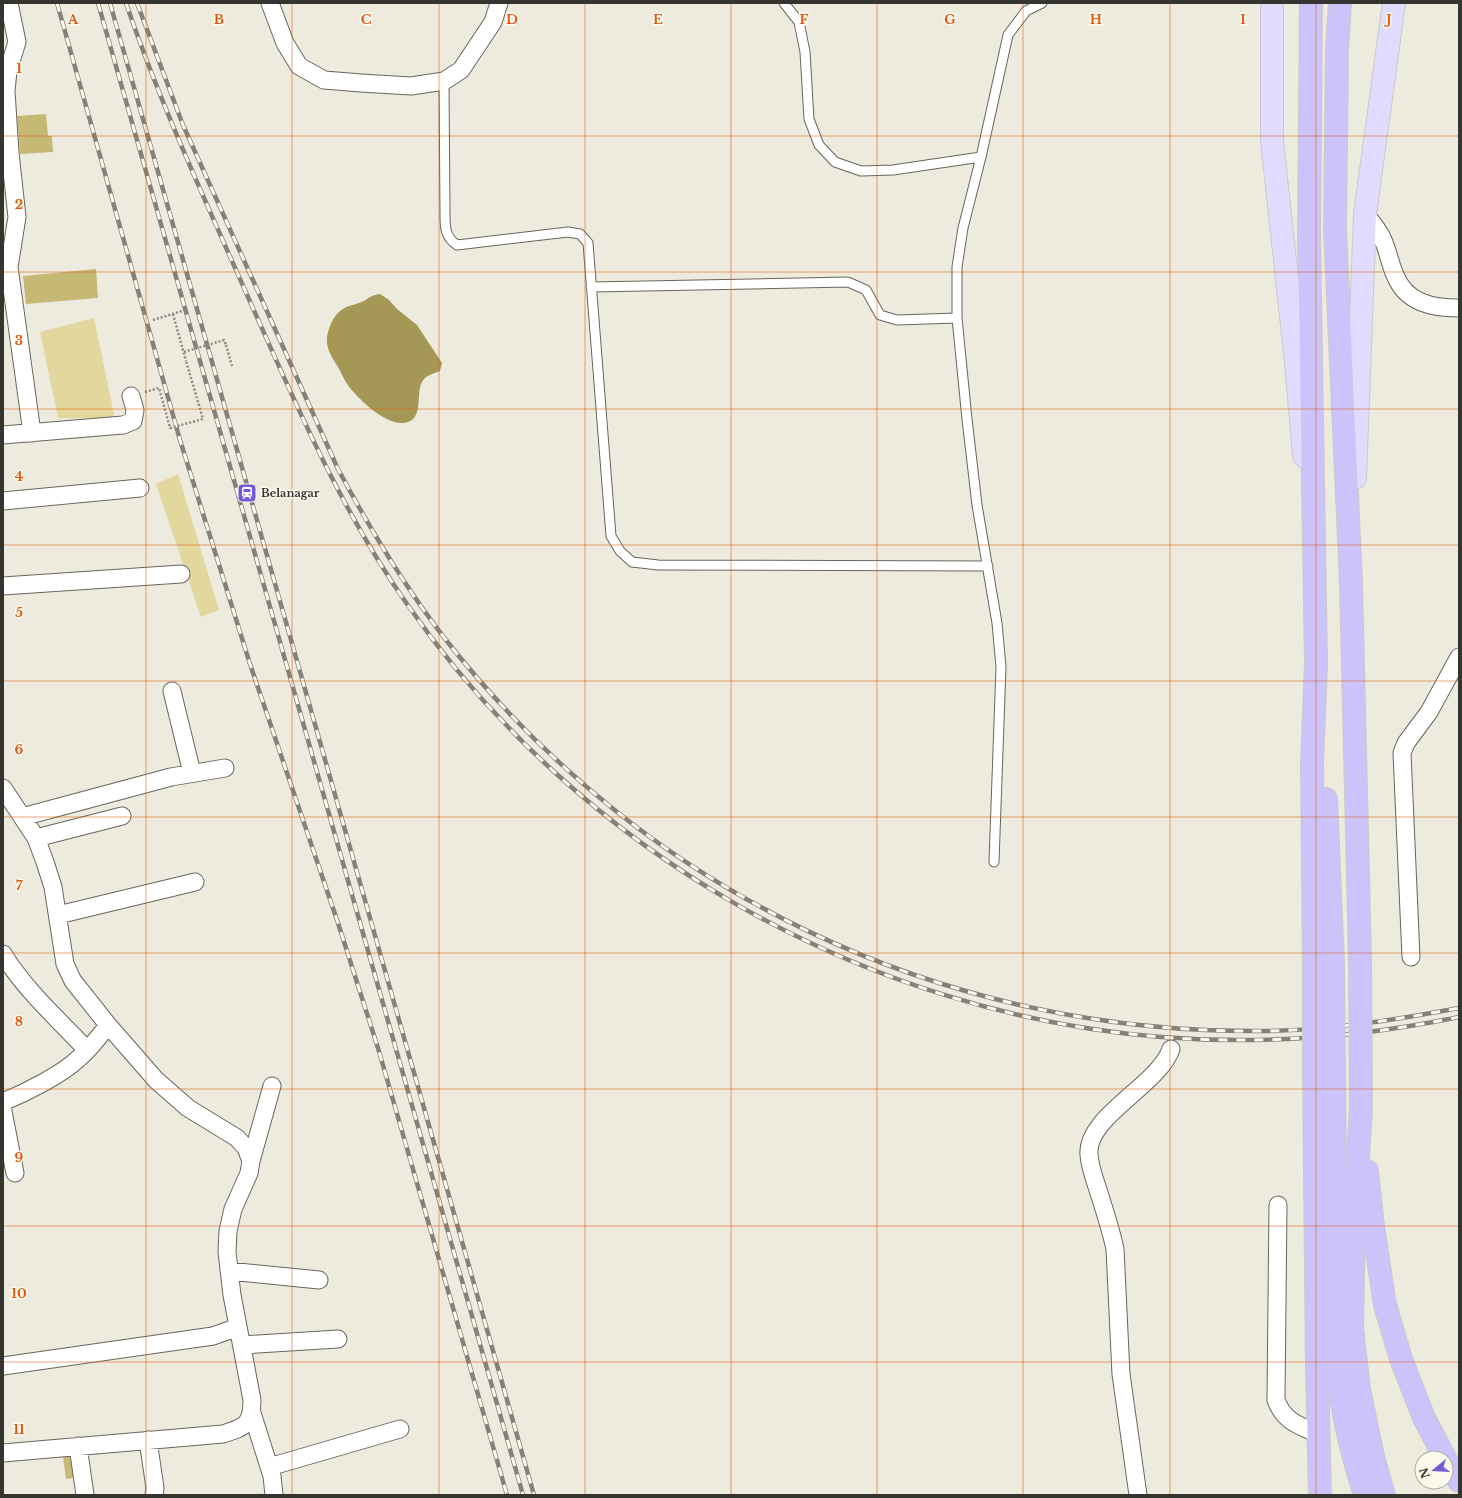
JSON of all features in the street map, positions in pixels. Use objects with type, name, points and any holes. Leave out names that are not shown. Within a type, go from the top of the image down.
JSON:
[{"type":"highway","points":[[1311,3],[1309,236],[1316,664],[1312,762],[1323,965],[1324,1077],[1318,1434],[1320,1495]]},
{"type":"highway","points":[[1340,3],[1335,230],[1351,583],[1360,959],[1361,1108],[1354,1222],[1352,1328],[1359,1389],[1373,1457],[1384,1495]]},
{"type":"highway","points":[[1324,1077],[1337,1364],[1340,1392],[1346,1423],[1365,1495]]},
{"type":"highway","points":[[1361,1108],[1373,1226],[1385,1305],[1401,1359],[1424,1418],[1441,1450]]},
{"type":"main road","points":[[1272,3],[1272,141],[1296,362],[1315,584]]},
{"type":"main road","points":[[1351,583],[1365,214],[1394,3]]},
{"type":"street","points":[[270,3],[285,43],[299,66],[324,80],[411,86],[444,81],[461,70],[493,22],[499,3]]},
{"type":"street","points":[[7,8],[17,42],[8,70],[5,110],[10,153],[10,200],[17,217],[16,230],[6,267],[32,432]]},
{"type":"street","points":[[1365,214],[1376,227],[1383,239],[1395,276],[1405,293],[1422,303],[1443,308],[1459,308]]},
{"type":"street","points":[[3,435],[123,425],[133,421],[135,410],[131,396]]},
{"type":"street","points":[[3,501],[140,488]]},
{"type":"street","points":[[3,586],[181,574]]},
{"type":"street","points":[[1411,957],[1402,753],[1406,743],[1429,712],[1459,657]]},
{"type":"street","points":[[172,691],[192,773]]},
{"type":"street","points":[[22,817],[144,783],[225,768]]},
{"type":"street","points":[[3,788],[36,838],[53,888],[65,964],[99,1036]]},
{"type":"street","points":[[36,838],[122,816]]},
{"type":"street","points":[[58,915],[195,882]]},
{"type":"street","points":[[3,954],[12,969],[27,987],[99,1036],[156,1080],[188,1108],[237,1138],[246,1148],[251,1161]]},
{"type":"street","points":[[3,1102],[67,1068],[79,1058],[99,1036]]},
{"type":"street","points":[[1138,1495],[1121,1374],[1115,1249],[1111,1231],[1091,1170],[1088,1153],[1090,1140],[1097,1128],[1157,1072],[1168,1058],[1171,1050]]},
{"type":"street","points":[[3,1452],[223,1434],[245,1422],[252,1400],[242,1345],[227,1331],[229,1271],[227,1252],[228,1231],[233,1209],[249,1173],[272,1086]]},
{"type":"street","points":[[3,1111],[15,1173]]},
{"type":"street","points":[[1278,1205],[1276,1400],[1280,1410],[1287,1418],[1295,1424],[1318,1434]]},
{"type":"street","points":[[229,1271],[319,1280]]},
{"type":"street","points":[[3,1366],[227,1331]]},
{"type":"street","points":[[242,1345],[338,1339]]},
{"type":"street","points":[[245,1422],[269,1467],[274,1495]]},
{"type":"street","points":[[269,1467],[400,1430]]},
{"type":"street","points":[[148,1440],[156,1488],[154,1495]]},
{"type":"street","points":[[78,1446],[85,1495]]},
{"type":"lane","points":[[784,3],[799,22],[805,52],[809,119],[819,145],[835,162],[861,171],[893,170],[981,157]]},
{"type":"lane","points":[[994,862],[1001,668],[997,623],[977,505],[956,318],[957,267],[963,228],[981,157],[1008,35],[1026,11],[1042,3]]},
{"type":"lane","points":[[444,81],[445,230],[450,240],[457,245],[568,232],[580,234],[588,243],[611,536],[620,551],[632,562],[658,565],[988,566]]},
{"type":"lane","points":[[591,287],[848,282],[866,290],[880,315],[897,320],[956,318]]},
{"type":"path","points":[[153,320],[182,311]]},
{"type":"path","points":[[160,393],[170,428],[203,419],[173,314]]},
{"type":"path","points":[[184,352],[224,340],[232,366]]},
{"type":"shaded area","points":[[380,294],[417,325],[442,363],[440,371],[424,379],[421,384],[418,409],[413,419],[408,422],[400,423],[384,418],[361,400],[347,383],[332,357],[327,343],[327,336],[333,319],[340,311],[360,303],[372,296]]},
{"type":"shaded area","points":[[94,318],[115,419],[58,418],[40,332]]},
{"type":"shaded area","points":[[178,474],[219,610],[201,617],[156,484]]},
{"type":"building","points":[[46,114],[48,136],[52,136],[53,152],[20,154],[17,116]]},
{"type":"building","points":[[96,269],[98,298],[26,304],[23,276]]},
{"type":"building","points":[[76,1454],[80,1477],[66,1479],[63,1457]]},
{"type":"railway","points":[[57,3],[180,440],[250,664],[338,923],[378,1048],[507,1495]]},
{"type":"railway","points":[[98,3],[523,1495]]},
{"type":"railway","points":[[110,3],[534,1495]]},
{"type":"railway","points":[[126,3],[153,77],[184,151],[283,376],[320,454],[360,531],[407,604],[476,693],[555,772],[642,843],[736,904],[836,955],[941,994],[1050,1022],[1161,1037],[1236,1040],[1311,1038],[1385,1030],[1459,1017]]},
{"type":"railway","points":[[137,3],[183,125],[338,469],[375,535],[416,599],[446,640],[525,730],[613,808],[708,876],[810,932],[917,976],[1030,1007],[1146,1026],[1266,1031],[1315,1029],[1363,1024],[1459,1008]]},
{"type":"place","name":"Belanagar","points":[[247,493]]}]
